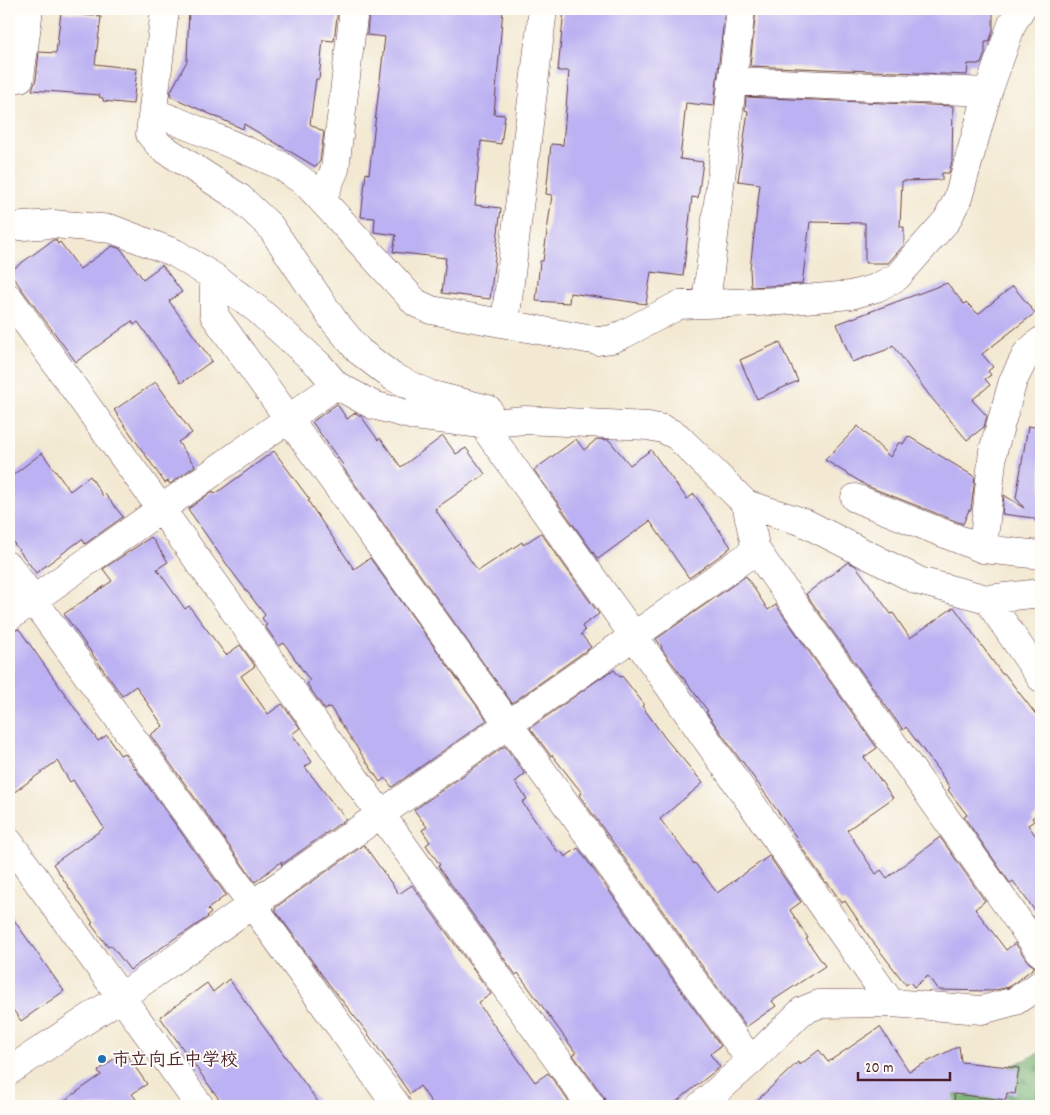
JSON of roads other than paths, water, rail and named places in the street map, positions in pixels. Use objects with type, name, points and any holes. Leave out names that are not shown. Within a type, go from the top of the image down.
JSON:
[{"type":"street","points":[[20,78],[29,9]]},
{"type":"street","points":[[165,9],[150,134],[160,146],[240,198],[270,226],[334,321],[359,351],[393,377],[429,394],[488,409],[482,424]]},
{"type":"street","points":[[322,200],[335,169],[354,9]]},
{"type":"street","points":[[505,323],[542,9]]},
{"type":"street","points":[[706,304],[741,9]]},
{"type":"street","points":[[153,112],[280,165],[307,184],[416,303],[431,310],[598,341],[612,340],[679,305],[781,301],[851,295],[876,288],[896,277],[947,220],[958,198],[988,92],[1012,24],[1020,9]]},
{"type":"street","points":[[732,81],[988,92]]},
{"type":"street","points":[[9,227],[53,224],[112,229],[175,253],[214,277],[258,310],[319,365],[336,385],[373,405],[414,416],[482,424],[525,420],[648,426],[663,429],[677,436],[746,504],[803,522],[919,581],[986,599],[1041,593]]},
{"type":"street","points":[[214,277],[214,315],[751,1062]]},
{"type":"street","points":[[9,298],[591,1106]]},
{"type":"street","points":[[983,549],[993,452],[1013,381],[1027,354],[1041,340]]},
{"type":"street","points":[[9,616],[336,385]]},
{"type":"street","points":[[482,424],[634,636],[891,1003]]},
{"type":"street","points":[[855,498],[983,549],[1041,555]]},
{"type":"street","points":[[746,504],[756,550],[1041,953]]},
{"type":"street","points":[[9,1071],[121,997],[253,905],[756,550]]},
{"type":"street","points":[[9,566],[398,1106]]},
{"type":"street","points":[[986,599],[1041,678]]},
{"type":"street","points":[[9,842],[200,1106]]},
{"type":"street","points":[[700,1106],[751,1062],[802,1011],[819,1004],[891,1003],[982,1010],[1016,1001],[1041,984]]},
{"type":"place","name":"市立向丘中学校","points":[[102,1059]]}]
